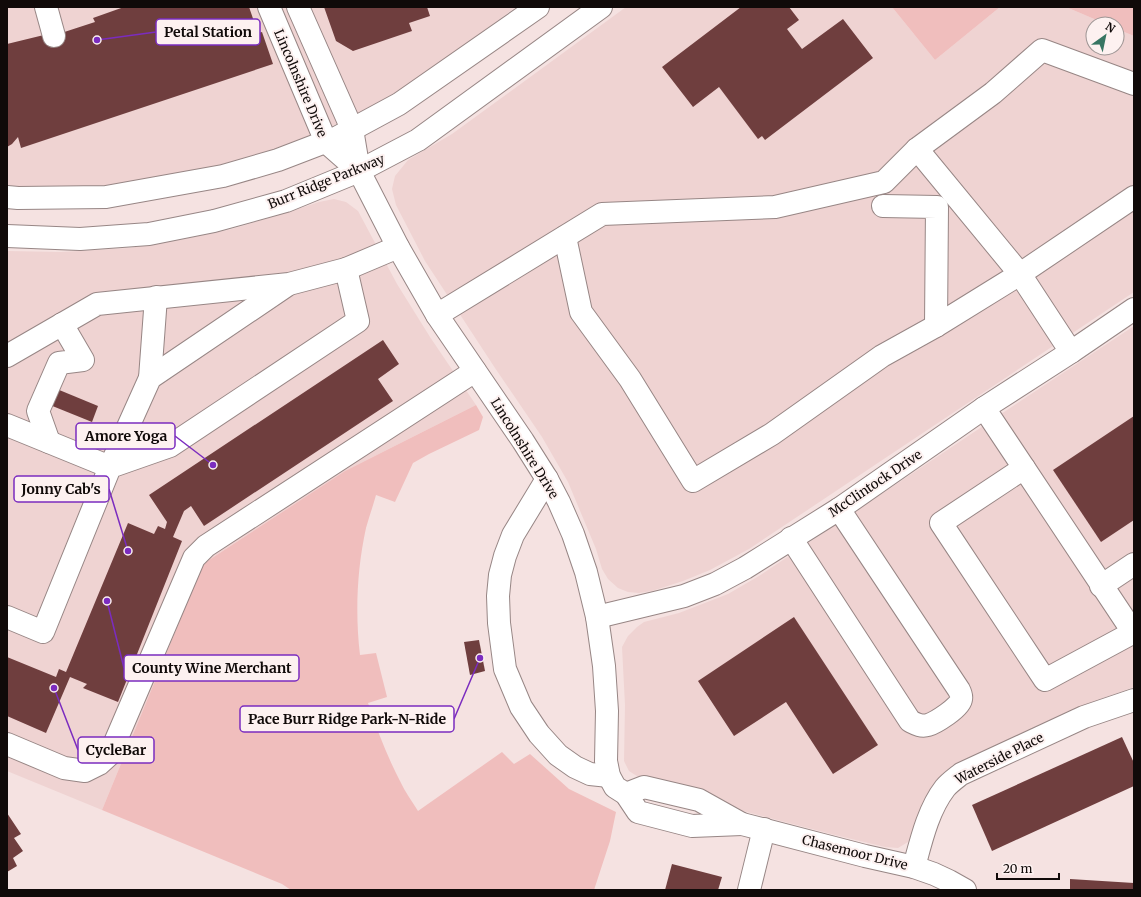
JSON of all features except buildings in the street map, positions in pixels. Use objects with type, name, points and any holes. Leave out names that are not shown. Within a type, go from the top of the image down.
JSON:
[{"type":"street","points":[[46,7],[54,36]]},
{"type":"street","name":"Lincolnshire Drive","points":[[269,7],[326,142],[358,171]]},
{"type":"street","name":"Lincolnshire Drive","points":[[298,7],[352,129],[358,171],[398,247],[437,315],[523,441],[547,479],[573,534],[586,572],[597,617],[604,666],[607,711],[606,761],[608,776]]},
{"type":"street","points":[[7,197],[106,197],[223,176],[278,160],[326,142],[399,104],[538,7]]},
{"type":"street","name":"Burr Ridge Parkway","points":[[7,236],[80,239],[156,232],[214,221],[286,201],[358,171],[418,140],[601,7]]},
{"type":"street","points":[[437,315],[602,214],[775,207],[884,182],[916,150],[993,93],[1042,50],[1134,84]]},
{"type":"street","points":[[916,150],[1020,274],[1071,352]]},
{"type":"street","points":[[566,237],[580,312],[630,379],[693,481],[772,434],[882,356],[936,326],[1020,274],[1134,197]]},
{"type":"street","points":[[883,206],[937,207],[936,326]]},
{"type":"street","points":[[7,356],[96,304],[289,284],[346,269],[398,247]]},
{"type":"street","points":[[7,425],[110,467],[170,446],[358,321],[346,269]]},
{"type":"street","points":[[150,378],[289,284]]},
{"type":"street","points":[[7,617],[43,632],[110,467],[150,378],[156,297]]},
{"type":"street","name":"McClintock Drive","points":[[597,617],[684,596],[715,584],[745,568],[838,509],[984,408],[1134,309]]},
{"type":"street","points":[[49,442],[38,411],[59,363],[84,360],[62,324]]},
{"type":"street","points":[[7,744],[64,768],[85,771],[99,764],[110,754],[194,558],[206,546],[475,371]]},
{"type":"street","points":[[984,408],[1024,468],[1101,586],[1133,632],[1045,680],[941,523],[1024,468]]},
{"type":"street","points":[[547,479],[513,535],[500,575],[498,596],[499,617],[505,669],[521,707],[539,734],[558,755],[575,767],[590,774],[608,776]]},
{"type":"street","points":[[792,538],[910,721],[919,726],[928,725],[954,710],[962,699],[959,690],[838,509]]},
{"type":"street","points":[[1101,586],[1134,564]]},
{"type":"street","name":"Waterside Place","points":[[914,867],[923,835],[932,812],[945,788],[961,774],[1084,717],[1134,700]]},
{"type":"street","name":"Chasemoor Drive","points":[[608,776],[615,787],[626,794],[638,812],[692,826],[742,824],[764,829],[865,856],[914,867],[934,874],[965,890]]},
{"type":"street","points":[[749,890],[764,829]]},
{"type":"shaded area","points":[[7,7],[516,7],[417,79],[352,117],[312,135],[271,150],[199,171],[84,188],[35,188],[7,187]]},
{"type":"shaded area","points":[[626,7],[892,7],[935,60],[1000,7],[1066,7],[1087,16],[1085,16],[1085,56],[1125,56],[1125,32],[1134,36],[1134,292],[749,549],[710,570],[683,581],[652,591],[639,593],[628,592],[618,588],[608,579],[602,569],[596,549],[568,482],[542,437],[425,261],[396,205],[392,189],[395,176],[408,160],[452,134]]},
{"type":"shaded area","points":[[892,7],[1000,7],[935,60]]},
{"type":"shaded area","points":[[1066,7],[1134,7],[1134,36],[1125,32],[1125,16],[1087,16]]},
{"type":"shaded area","points":[[334,199],[346,202],[358,211],[397,284],[430,337],[476,405],[345,471],[206,562],[201,569],[102,810],[7,771],[7,251],[61,252],[129,248],[179,240],[232,229],[319,202]]},
{"type":"shaded area","points":[[1134,326],[1134,687],[1089,703],[997,745],[946,771],[930,790],[917,817],[913,833],[908,842],[898,848],[885,847],[743,811],[704,795],[640,778],[629,771],[624,761],[625,705],[622,647],[628,636],[637,627],[644,622],[679,613],[728,594],[759,576]]},
{"type":"shaded area","points":[[476,405],[483,417],[479,430],[413,463],[395,502],[376,495],[366,528],[359,575],[357,607],[358,639],[360,655],[376,653],[387,697],[368,703],[391,762],[404,789],[418,811],[502,752],[514,764],[530,754],[569,789],[616,812],[610,841],[594,890],[291,890],[282,884],[102,810],[201,569],[206,562],[345,471]]},
{"type":"place","name":"Petal Station","points":[[97,40]]},
{"type":"place","name":"Amore Yoga","points":[[213,465]]},
{"type":"place","name":"Jonny Cab's","points":[[128,551]]},
{"type":"place","name":"County Wine Merchant","points":[[107,601]]},
{"type":"place","name":"Pace Burr Ridge Park-N-Ride","points":[[480,658]]},
{"type":"place","name":"CycleBar","points":[[54,688]]}]
